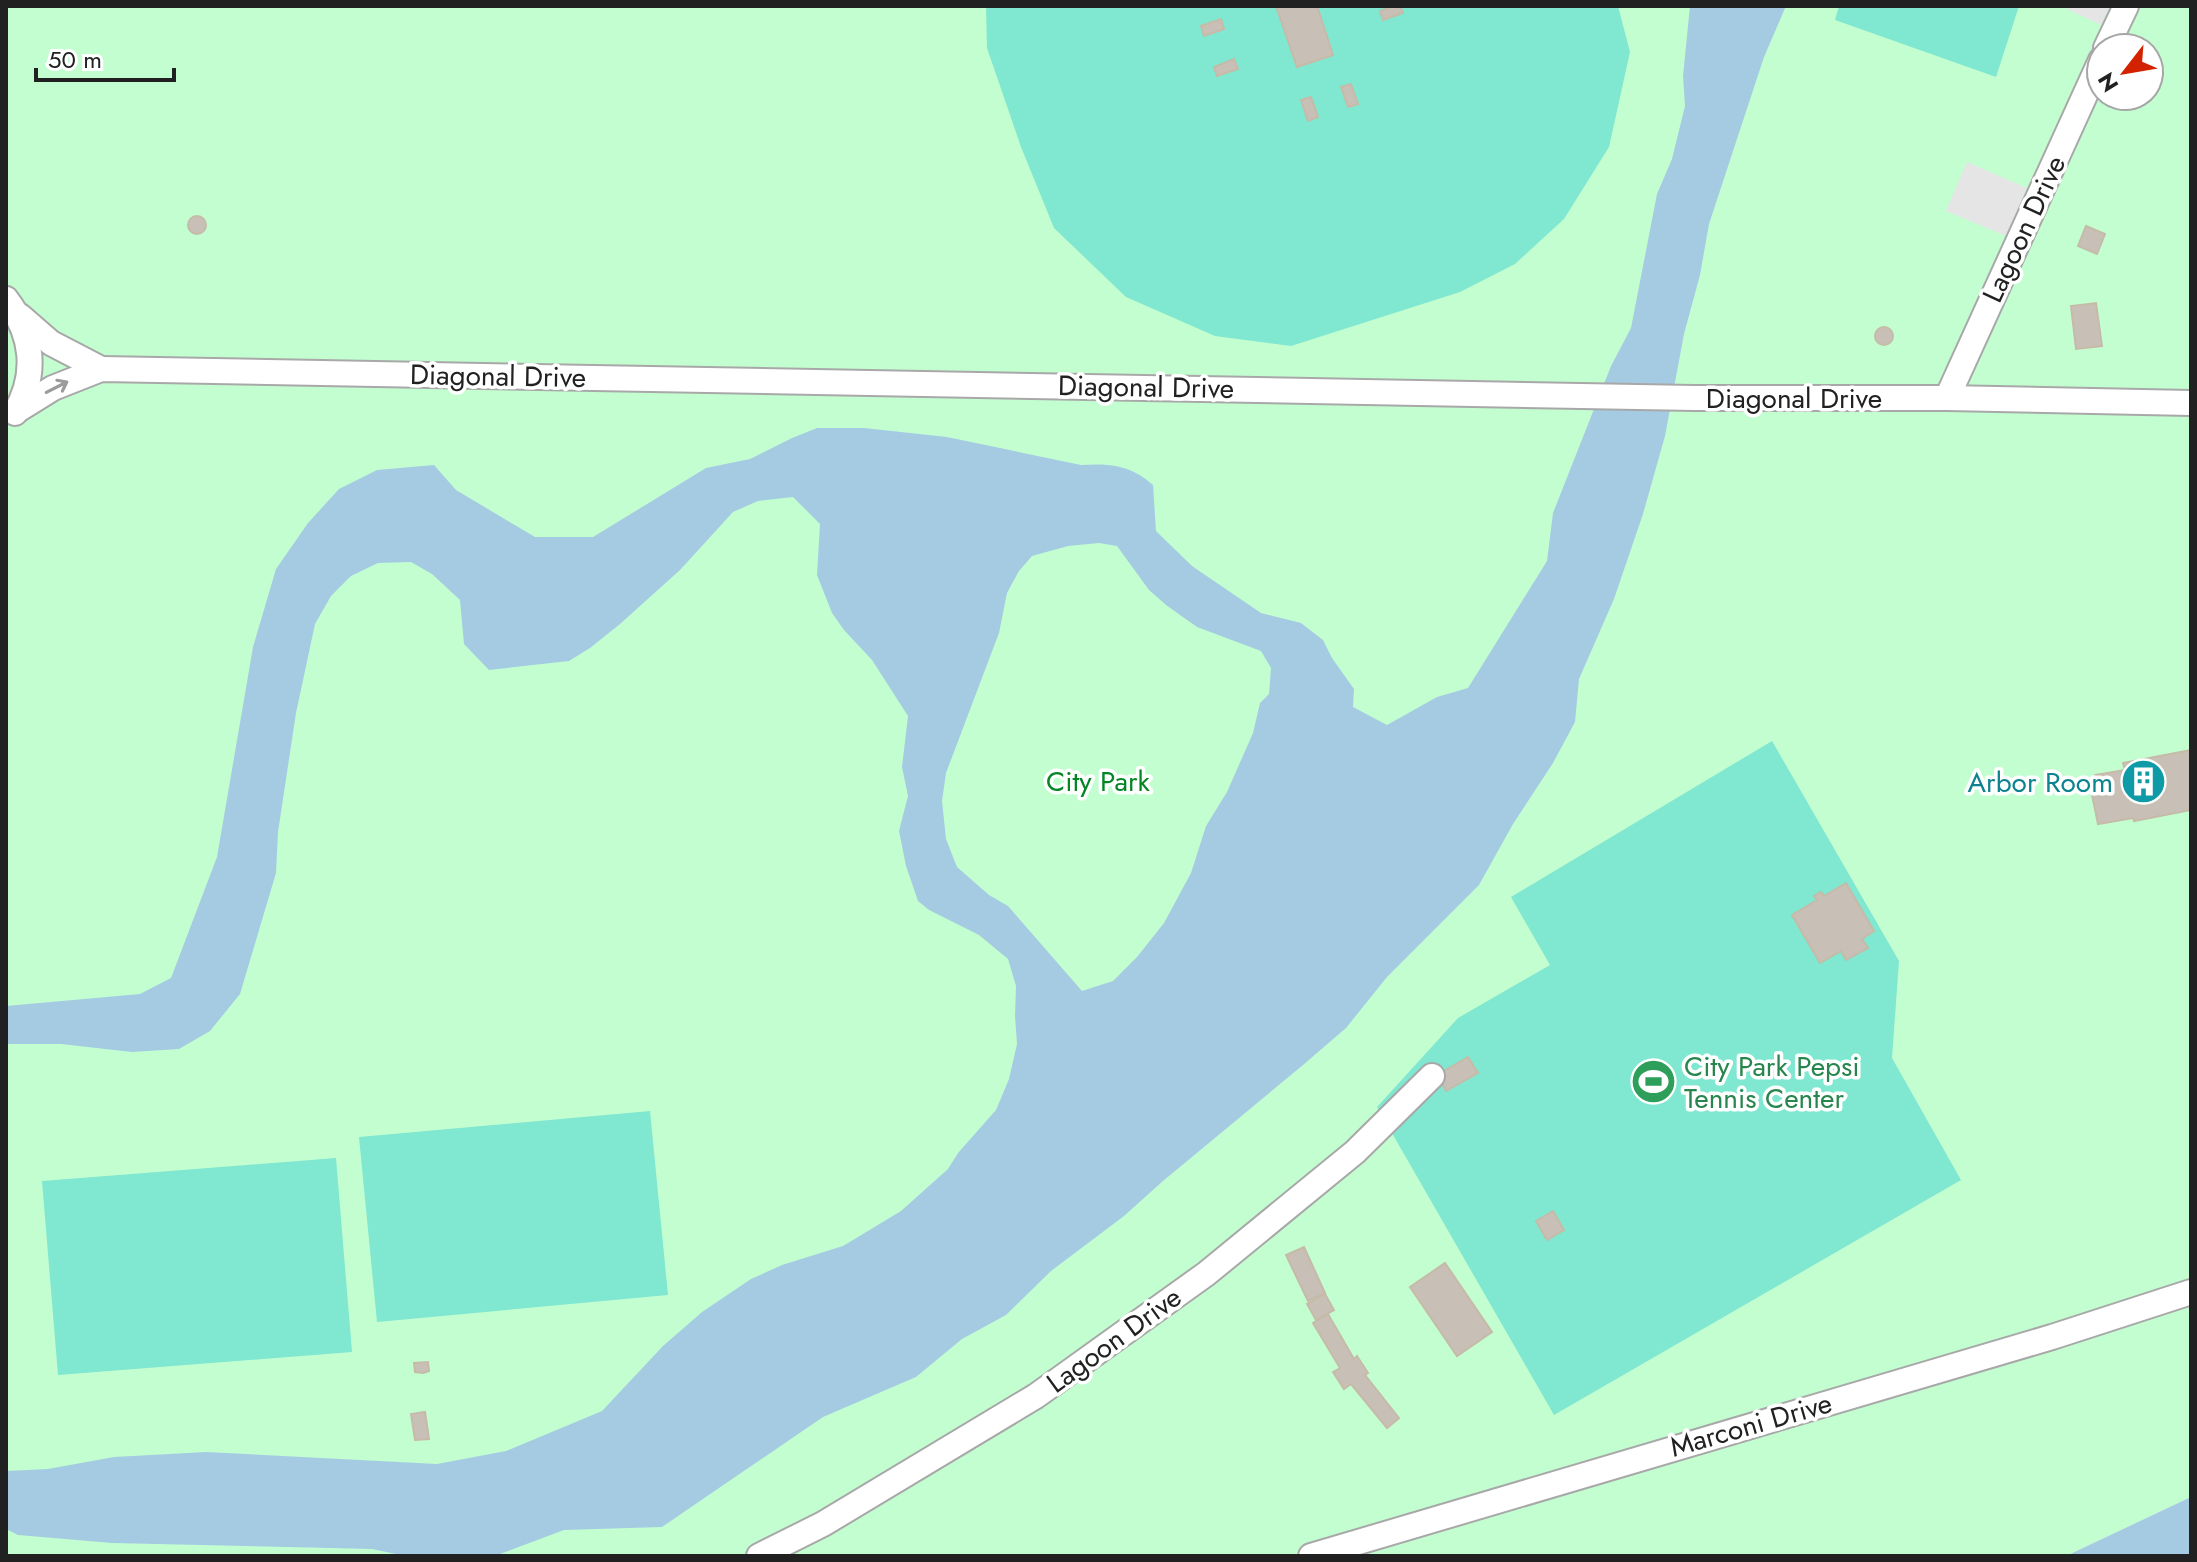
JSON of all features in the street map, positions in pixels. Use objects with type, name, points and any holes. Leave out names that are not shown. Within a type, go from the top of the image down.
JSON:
[{"type":"street","points":[[2114,32],[2126,6]]},
{"type":"street","name":"Lagoon Drive","points":[[1947,398],[2085,95]]},
{"type":"street","points":[[11,306],[29,348],[30,368],[28,383],[11,418]]},
{"type":"street","name":"Diagonal Drive","points":[[11,306],[51,343],[101,369]]},
{"type":"street","name":"Diagonal Drive","points":[[11,418],[53,388],[101,369],[1694,398],[1947,398],[2191,403]]},
{"type":"street","name":"Lagoon Drive","points":[[759,1556],[823,1524],[1048,1388],[1206,1274],[1355,1152],[1432,1076]]},
{"type":"street","name":"Marconi Drive","points":[[1311,1556],[2052,1337],[2191,1292]]},
{"type":"green space","name":"City Park","points":[[6,6],[2191,6],[2191,1497],[2066,1556],[6,1556]]},
{"type":"green space","points":[[986,6],[1618,6],[1630,52],[1609,147],[1564,219],[1515,264],[1460,292],[1291,346],[1215,336],[1126,297],[1054,228],[1021,147],[987,48]]},
{"type":"green space","points":[[1839,6],[2019,6],[1996,77],[1835,20]]},
{"type":"green space","name":"City Park Pepsi Tennis Center","points":[[1772,741],[1899,961],[1892,1058],[1961,1180],[1554,1415],[1377,1107],[1458,1018],[1550,965],[1511,897]]},
{"type":"green space","points":[[650,1111],[668,1295],[377,1322],[359,1137]]},
{"type":"green space","points":[[336,1158],[352,1352],[58,1375],[42,1181]]},
{"type":"shaded area","points":[[2061,6],[2110,6],[2101,25]]},
{"type":"shaded area","points":[[1967,162],[2027,188],[2006,236],[1946,211]]},
{"type":"water","points":[[1690,6],[1786,6],[1764,57],[1709,224],[1665,436],[1614,599],[1579,679],[1575,722],[1479,885],[1387,977],[1346,1028],[1124,1216],[1051,1271],[1006,1315],[962,1339],[916,1377],[823,1417],[662,1527],[564,1530],[495,1556],[405,1556],[372,1549],[112,1543],[18,1535],[6,1529],[6,1471],[48,1469],[114,1457],[206,1452],[437,1464],[506,1451],[602,1411],[663,1346],[702,1312],[751,1279],[782,1265],[843,1246],[901,1211],[948,1169],[996,1110],[1009,1079],[1017,1044],[1016,986],[1008,959],[979,935],[929,910],[918,901],[906,866],[899,831],[908,796],[902,767],[908,716],[872,660],[832,613],[817,575],[820,524],[793,497],[758,501],[733,512],[680,570],[620,624],[569,661],[489,670],[464,644],[460,600],[432,574],[411,562],[378,563],[351,576],[331,596],[315,624],[296,713],[278,832],[276,873],[240,994],[210,1031],[179,1049],[132,1052],[61,1044],[6,1044],[6,1006],[140,994],[171,978],[217,857],[253,647],[276,569],[308,523],[339,489],[377,470],[434,465],[456,490],[535,537],[593,537],[706,468],[750,459],[817,428],[864,428],[947,437],[1081,465],[1120,467],[1137,473],[1153,485],[1156,531],[1192,566],[1261,613],[1301,623],[1323,640],[1354,689],[1353,707],[1387,725],[1437,697],[1468,688],[1547,561],[1553,513],[1611,366],[1631,328],[1657,194],[1672,159],[1685,106],[1683,76]],"holes":[[[1099,543],[1117,546],[1149,590],[1166,605],[1197,627],[1261,651],[1271,668],[1269,694],[1260,703],[1253,733],[1227,792],[1206,826],[1191,873],[1164,923],[1113,981],[1082,991],[1008,906],[989,895],[957,867],[946,839],[942,801],[946,773],[999,633],[1007,593],[1019,571],[1032,556],[1068,546]]]},
{"type":"water","points":[[2191,1497],[2191,1556],[2066,1556]]},
{"type":"building","points":[[1276,6],[1317,6],[1333,55],[1297,67]]},
{"type":"building","points":[[1400,6],[1403,13],[1383,20],[1380,11]]},
{"type":"building","points":[[1221,19],[1224,29],[1204,36],[1201,26]]},
{"type":"building","points":[[1234,59],[1238,69],[1217,76],[1214,67]]},
{"type":"building","points":[[1351,84],[1358,104],[1348,107],[1341,87]]},
{"type":"building","points":[[1311,97],[1318,117],[1308,121],[1301,100]]},
{"type":"building","points":[[197,216],[206,225],[197,234],[188,225]]},
{"type":"building","points":[[2086,226],[2105,234],[2097,254],[2078,246]]},
{"type":"building","points":[[2096,303],[2102,346],[2076,349],[2071,306]]},
{"type":"building","points":[[1884,327],[1893,336],[1884,345],[1875,336]]},
{"type":"building","name":"Arbor Room","points":[[2191,750],[2191,810],[2098,824],[2091,790],[2097,788],[2095,775],[2125,770],[2123,763]]},
{"type":"building","points":[[1846,883],[1874,931],[1862,939],[1868,948],[1846,960],[1841,951],[1820,963],[1792,915],[1817,900],[1814,896],[1821,892],[1824,896]]},
{"type":"building","points":[[1468,1057],[1478,1073],[1446,1091],[1437,1075]]},
{"type":"building","points":[[1553,1211],[1564,1230],[1547,1240],[1536,1221]]},
{"type":"building","points":[[1304,1247],[1325,1293],[1308,1301],[1286,1255]]},
{"type":"building","points":[[1445,1263],[1492,1332],[1457,1356],[1410,1287]]},
{"type":"building","points":[[1325,1294],[1334,1310],[1316,1320],[1307,1304]]},
{"type":"building","points":[[1328,1314],[1354,1359],[1357,1356],[1368,1373],[1365,1375],[1399,1418],[1387,1428],[1351,1384],[1344,1389],[1333,1372],[1340,1368],[1313,1323]]},
{"type":"building","points":[[428,1362],[429,1371],[415,1372],[414,1363]]},
{"type":"building","points":[[425,1412],[429,1439],[415,1440],[411,1414]]},
{"type":"place","name":"Arbor Room","points":[[2144,782]]},
{"type":"place","name":"City Park Pepsi Tennis Center","points":[[1653,1082]]}]
